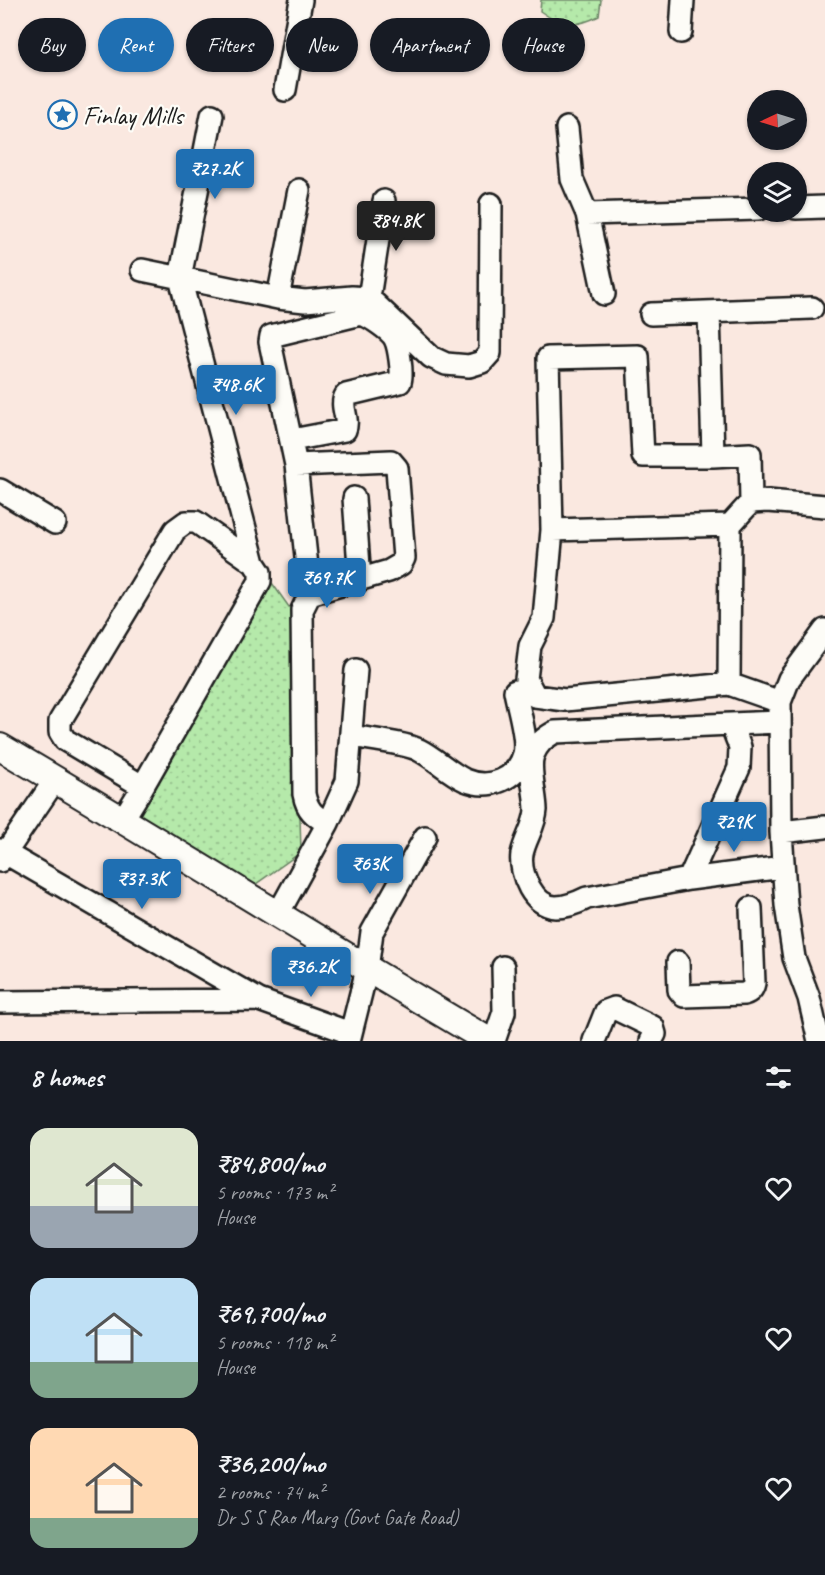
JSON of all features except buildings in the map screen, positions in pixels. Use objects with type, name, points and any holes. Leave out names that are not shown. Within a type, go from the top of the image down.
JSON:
[{"type":"main road","points":[[0,747],[489,1041]]},
{"type":"street","points":[[285,90],[302,0]]},
{"type":"street","points":[[681,32],[682,0]]},
{"type":"street","points":[[212,115],[180,278],[254,564]]},
{"type":"street","points":[[567,128],[572,178],[587,214],[604,294]]},
{"type":"street","points":[[278,298],[298,190]]},
{"type":"street","points":[[369,298],[384,201]]},
{"type":"street","points":[[142,270],[305,302],[352,297],[369,298],[431,357],[446,364],[469,366],[482,362],[490,353],[490,204]]},
{"type":"street","points":[[807,208],[825,207]]},
{"type":"street","points":[[587,214],[747,209]]},
{"type":"street","points":[[651,314],[812,308]]},
{"type":"street","points":[[710,312],[713,456]]},
{"type":"street","points":[[292,440],[345,430],[347,425],[343,404],[346,395],[400,382],[402,372],[396,340],[370,317],[361,315],[271,336],[270,342],[296,465],[310,594],[302,610],[304,794],[306,806],[314,816],[328,823]]},
{"type":"street","points":[[751,502],[750,454],[643,456],[638,356],[548,358],[552,530],[544,618],[530,646],[526,679],[535,696],[565,700],[729,684],[780,712]]},
{"type":"street","points":[[296,465],[391,461],[397,468],[404,558],[401,564],[396,568],[360,580],[310,594]]},
{"type":"street","points":[[0,490],[55,523]]},
{"type":"street","points":[[354,498],[360,580]]},
{"type":"street","points":[[729,684],[729,525],[751,502],[768,501],[825,506]]},
{"type":"street","points":[[123,819],[142,786],[260,580],[260,572],[254,564],[196,522],[186,522],[175,530],[60,722],[60,732],[65,740],[142,786]]},
{"type":"street","points":[[552,530],[729,525]]},
{"type":"street","points":[[819,1041],[809,998],[794,958],[786,905],[781,832],[780,712],[789,679],[825,630]]},
{"type":"street","points":[[278,914],[328,823],[347,781],[356,669]]},
{"type":"street","points":[[351,736],[418,749],[466,780],[484,783],[499,782],[512,775],[524,754],[524,738],[515,691]]},
{"type":"street","points":[[780,712],[731,724],[555,732],[542,739],[532,757],[536,809],[534,824],[522,855],[525,879],[537,899],[554,907],[573,904],[587,898],[689,879],[783,867]]},
{"type":"street","points":[[689,879],[739,768],[740,747],[731,724]]},
{"type":"street","points":[[55,780],[2,855],[259,1000],[349,1037],[367,969],[372,932],[425,837]]},
{"type":"street","points":[[781,832],[825,827]]},
{"type":"street","points":[[678,962],[679,990],[684,996],[748,992],[753,988],[754,983],[748,908],[786,905]]},
{"type":"street","points":[[494,1041],[504,1012],[503,967]]},
{"type":"street","points":[[0,1002],[259,1000]]},
{"type":"street","points":[[594,1041],[606,1011],[614,1008],[653,1027],[655,1034],[651,1041]]},
{"type":"green space","points":[[541,0],[601,0],[599,16],[585,22],[585,18],[552,18],[540,11]]},
{"type":"green space","points":[[272,583],[294,614],[301,852],[253,886],[130,812]]},
{"type":"place","name":"Finlay Mills","points":[[62,115]]}]
